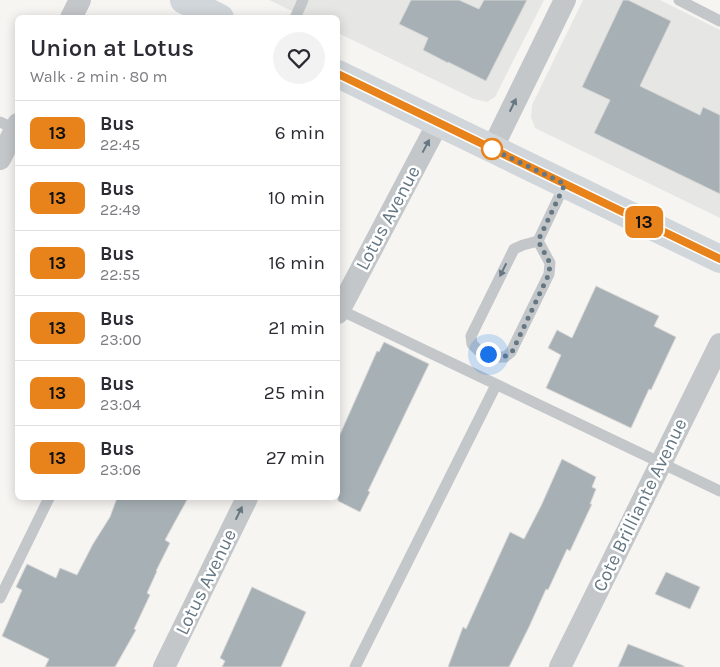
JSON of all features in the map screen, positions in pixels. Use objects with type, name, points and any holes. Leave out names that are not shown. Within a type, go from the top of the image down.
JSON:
[{"type":"main road","points":[[184,0],[214,15]]},
{"type":"main road","points":[[340,75],[720,259]]},
{"type":"street","points":[[72,15],[80,0]]},
{"type":"street","points":[[492,149],[565,0]]},
{"type":"street","name":"Lotus Avenue","points":[[340,307],[438,123]]},
{"type":"street","name":"Cote Brilliante Avenue","points":[[560,667],[720,344]]},
{"type":"street","name":"Lotus Avenue","points":[[164,667],[246,500]]},
{"type":"lane","points":[[296,15],[303,0]]},
{"type":"lane","points":[[679,0],[720,20]]},
{"type":"lane","points":[[538,241],[550,263],[549,274],[512,352],[505,357],[498,357],[478,350],[472,344],[471,336],[514,249],[538,241],[565,184]]},
{"type":"lane","points":[[340,312],[720,491]]},
{"type":"lane","points":[[355,667],[496,385]]},
{"type":"lane","points":[[0,598],[48,500]]},
{"type":"shaded area","points":[[269,0],[544,0],[495,97],[487,102],[474,99],[340,34],[340,15],[301,15]]},
{"type":"shaded area","points":[[583,0],[660,0],[720,30],[720,218],[535,128],[531,117],[532,105]]},
{"type":"building","points":[[411,0],[459,0],[479,9],[484,0],[527,0],[486,81],[423,50],[428,38],[399,24]]},
{"type":"building","points":[[623,0],[628,0],[671,21],[640,86],[700,115],[703,107],[720,115],[720,194],[594,133],[610,100],[582,87]]},
{"type":"building","points":[[596,286],[659,316],[654,326],[676,337],[631,428],[546,388],[561,355],[548,348],[557,330],[572,338]]},
{"type":"building","points":[[384,342],[429,364],[368,491],[370,492],[360,512],[338,501],[340,500],[340,434],[377,351],[379,352]]},
{"type":"building","points":[[562,459],[596,477],[592,487],[596,489],[590,504],[592,504],[570,551],[567,549],[509,667],[448,667],[463,627],[466,629],[510,532],[524,539]]},
{"type":"building","points":[[116,500],[187,500],[165,540],[170,543],[147,593],[150,595],[134,629],[136,630],[115,667],[45,667],[49,659],[2,636],[22,590],[16,587],[27,564],[56,578],[60,568],[77,575],[110,517]]},
{"type":"building","points":[[666,572],[700,587],[690,609],[655,594]]},
{"type":"building","points":[[252,587],[306,612],[281,667],[222,667],[225,661],[220,658]]},
{"type":"building","points":[[628,644],[684,666],[684,667],[618,667]]},
{"type":"bus line","name":"13","points":[[340,75],[720,259]]},
{"type":"route","points":[[488,354],[505,357],[512,352],[549,274],[550,263],[538,241],[565,184],[492,149]]}]
